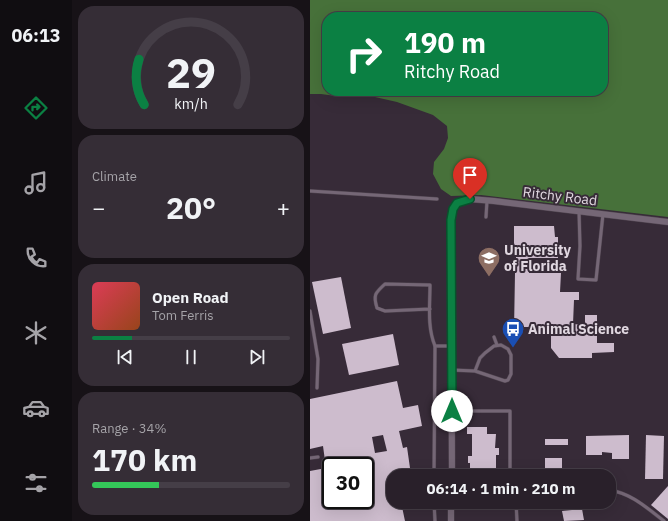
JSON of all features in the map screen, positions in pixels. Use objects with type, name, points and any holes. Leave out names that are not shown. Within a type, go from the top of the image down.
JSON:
[{"type":"street","name":"Ritchy Road","points":[[452,346],[451,227],[453,209],[457,203],[470,199],[487,200],[668,222]]},
{"type":"street","points":[[452,346],[452,469]]},
{"type":"street","points":[[451,509],[451,521]]},
{"type":"lane","points":[[310,191],[437,199]]},
{"type":"lane","points":[[486,217],[487,200]]},
{"type":"lane","points":[[579,211],[580,246],[578,279],[596,280],[603,214]]},
{"type":"lane","points":[[430,309],[385,311],[378,308],[374,300],[376,291],[385,284],[430,285],[430,309],[430,329],[435,346],[434,469]]},
{"type":"lane","points":[[310,311],[318,359],[317,388]]},
{"type":"lane","points":[[494,337],[497,345]]},
{"type":"lane","points":[[452,370],[475,370],[505,381],[508,380],[511,374],[511,355],[508,349],[501,345],[497,345],[489,349],[480,358],[475,370]]},
{"type":"lane","points":[[435,346],[452,346]]},
{"type":"lane","points":[[452,411],[510,411],[510,469]]},
{"type":"lane","points":[[310,458],[318,457]]},
{"type":"lane","points":[[616,492],[628,496],[639,502],[664,521]]},
{"type":"lane","points":[[434,509],[435,521]]},
{"type":"lane","points":[[516,509],[517,521]]},
{"type":"green space","points":[[310,0],[668,0],[668,217],[481,195],[451,196],[441,189],[433,174],[434,162],[444,149],[448,138],[447,126],[433,115],[397,102],[375,97],[336,96],[608,96],[608,12],[322,12],[321,94],[310,94]]},
{"type":"building","points":[[514,226],[554,226],[555,237],[558,237],[558,258],[529,258],[529,273],[561,273],[560,292],[579,292],[579,300],[574,300],[573,324],[585,325],[585,315],[597,315],[597,343],[614,343],[614,352],[592,353],[592,358],[559,358],[551,348],[551,327],[524,327],[524,330],[514,330],[516,256],[514,256]]},
{"type":"building","points":[[341,277],[351,328],[323,334],[312,282]]},
{"type":"building","points":[[393,334],[399,365],[349,375],[342,344]]},
{"type":"building","points":[[397,381],[403,408],[418,405],[422,426],[399,431],[403,448],[407,447],[410,468],[386,469],[386,509],[402,509],[405,521],[310,521],[310,471],[322,469],[322,509],[374,509],[374,457],[324,457],[323,446],[310,449],[310,399]],"holes":[[[383,435],[387,451],[375,453],[372,437]]]},
{"type":"building","points":[[467,427],[487,427],[487,434],[496,434],[495,448],[499,448],[499,455],[496,455],[496,469],[470,469],[468,456],[472,456],[472,434],[467,434]]},
{"type":"building","points":[[629,435],[629,459],[612,459],[612,453],[602,452],[602,455],[586,455],[586,436]]},
{"type":"building","points":[[646,435],[664,436],[663,479],[645,479]]},
{"type":"building","points":[[545,439],[568,439],[568,445],[545,445]]},
{"type":"building","points":[[545,458],[562,458],[562,469],[545,469]]},
{"type":"building","points":[[668,486],[668,519],[651,505]]},
{"type":"building","points":[[582,509],[584,520],[564,521],[562,511]]},
{"type":"place","name":"University of Florida","points":[[489,278]]},
{"type":"place","name":"Animal Science","points":[[513,348]]},
{"type":"route","points":[[452,411],[451,220],[453,209],[457,203],[470,199]]}]
